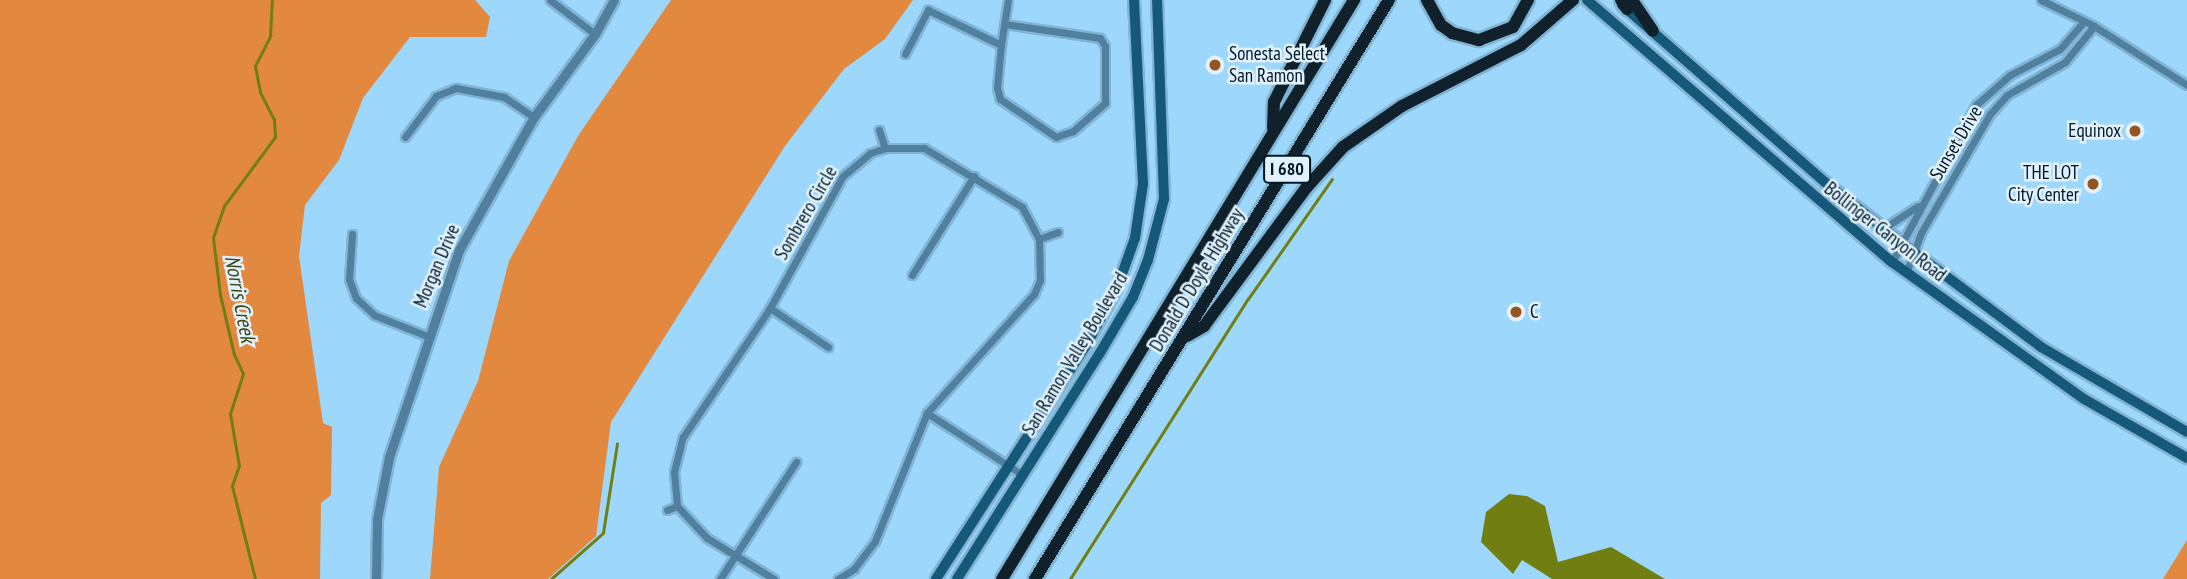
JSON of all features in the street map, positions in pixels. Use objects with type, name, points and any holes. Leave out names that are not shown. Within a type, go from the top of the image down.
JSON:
[{"type":"highway","points":[[1273,132],[1274,102],[1325,0]]},
{"type":"highway","name":"Donald D Doyle Highway","points":[[1002,579],[1354,0]]},
{"type":"highway","name":"Donald D Doyle Highway","points":[[1035,579],[1389,0]]},
{"type":"highway","points":[[1427,0],[1432,14],[1451,33],[1479,40],[1513,27],[1528,0]]},
{"type":"highway","points":[[1185,337],[1204,326],[1307,187],[1343,147],[1402,106],[1521,45],[1573,0]]},
{"type":"highway","points":[[1627,3],[1653,31]]},
{"type":"main road","name":"San Ramon Valley Boulevard","points":[[936,579],[1094,331],[1117,288],[1135,238],[1143,184],[1134,0]]},
{"type":"main road","name":"San Ramon Valley Boulevard","points":[[957,579],[1133,298],[1161,218],[1166,157],[1157,0]]},
{"type":"main road","name":"Bollinger Canyon Road","points":[[1587,0],[1906,273],[2084,399],[2187,458]]},
{"type":"main road","points":[[1616,0],[1627,3]]},
{"type":"main road","name":"Bollinger Canyon Road","points":[[1653,31],[1914,253],[2041,347],[2187,432]]},
{"type":"street","points":[[550,0],[595,34]]},
{"type":"street","name":"Morgan Drive","points":[[376,579],[377,519],[389,457],[427,336],[459,250],[534,117],[595,34],[614,0]]},
{"type":"street","points":[[1004,24],[1100,38],[1105,46],[1105,103],[1073,131],[1056,137],[1000,99],[997,88],[1001,45],[1004,24],[1008,0]]},
{"type":"street","points":[[2041,0],[2082,24],[2094,26],[2187,85]]},
{"type":"street","points":[[905,54],[928,10],[1001,45]]},
{"type":"street","name":"Sunset Drive","points":[[1892,262],[1923,201],[1987,92],[2010,75],[2045,60],[2082,24]]},
{"type":"street","name":"Sunset Drive","points":[[1906,273],[1921,233],[1990,114],[2007,95],[2065,62],[2094,26]]},
{"type":"street","points":[[405,137],[436,96],[456,88],[504,97],[534,117]]},
{"type":"street","points":[[838,579],[854,569],[875,541],[927,412],[1034,295],[1043,257],[1039,239],[1022,207],[924,148],[885,148],[880,130]]},
{"type":"street","name":"Sombrero Circle","points":[[677,506],[674,472],[682,437],[770,308],[843,176],[870,153],[885,148]]},
{"type":"street","points":[[912,275],[974,176]]},
{"type":"street","name":"Sunset Drive","points":[[1884,228],[1898,223],[1923,201]]},
{"type":"street","points":[[1039,239],[1058,232]]},
{"type":"street","points":[[352,234],[349,279],[356,298],[374,315],[427,336]]},
{"type":"street","points":[[770,308],[828,347]]},
{"type":"street","points":[[927,412],[1023,475]]},
{"type":"street","points":[[720,579],[796,462]]},
{"type":"street","points":[[667,510],[677,506],[699,531],[734,556],[774,579]]},
{"type":"shaded area","points":[[0,0],[475,0],[490,17],[486,37],[410,37],[363,98],[339,160],[305,205],[299,256],[323,423],[332,427],[331,495],[321,503],[320,579],[0,579]]},
{"type":"shaded area","points":[[671,0],[913,0],[885,39],[844,69],[785,146],[611,422],[596,536],[548,579],[430,579],[439,467],[478,381],[509,261],[578,136]]},
{"type":"shaded area","points":[[1509,494],[1527,496],[1545,506],[1558,562],[1611,547],[1665,579],[1552,579],[1522,560],[1513,574],[1481,542],[1486,512]]},
{"type":"shaded area","points":[[2187,540],[2187,579],[2163,579]]},
{"type":"waterway","name":"Norris Creek","points":[[255,579],[232,486],[239,466],[230,414],[243,374],[234,355],[220,295],[213,238],[224,206],[275,137],[274,120],[260,92],[255,66],[270,36],[272,0]]},
{"type":"waterway","points":[[1070,579],[1248,299],[1332,179]]},
{"type":"waterway","points":[[551,579],[603,533],[617,444]]},
{"type":"place","name":"Sonesta Select San Ramon","points":[[1215,65]]},
{"type":"place","name":"Equinox","points":[[2135,131]]},
{"type":"place","name":"THE LOT City Center","points":[[2093,184]]},
{"type":"place","name":"C","points":[[1516,312]]}]
